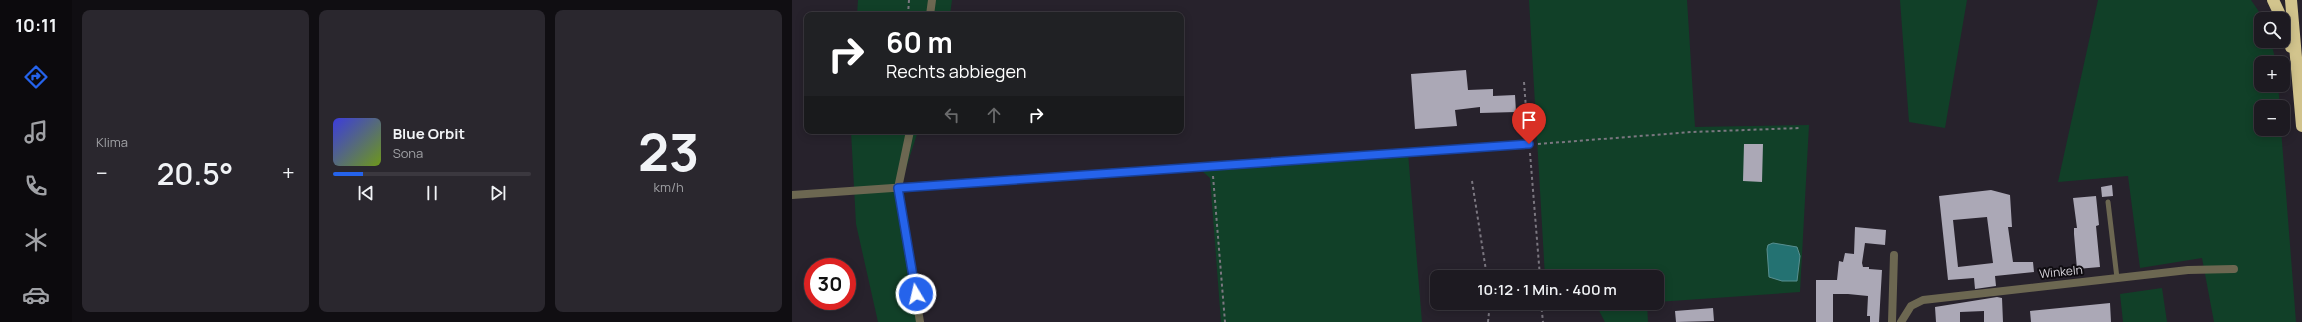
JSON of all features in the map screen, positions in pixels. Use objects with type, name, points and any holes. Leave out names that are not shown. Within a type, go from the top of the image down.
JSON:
[{"type":"highway","points":[[2273,0],[2279,12]]},
{"type":"highway","points":[[2291,0],[2302,126]]},
{"type":"highway","points":[[2290,44],[2298,67]]},
{"type":"street","points":[[930,12],[932,0]]},
{"type":"street","points":[[909,134],[898,188],[920,322]]},
{"type":"street","points":[[792,195],[1529,144]]},
{"type":"street","points":[[1892,322],[1894,255]]},
{"type":"street","name":"Winkeln","points":[[1901,322],[1911,306],[1923,300],[2188,270],[2234,269]]},
{"type":"lane","points":[[2108,202],[2117,278]]},
{"type":"path","points":[[908,12],[909,0]]},
{"type":"path","points":[[1524,82],[1539,270]]},
{"type":"path","points":[[1529,144],[1692,132],[1800,128]]},
{"type":"path","points":[[1212,166],[1225,322]]},
{"type":"path","points":[[1472,182],[1486,270]]},
{"type":"path","points":[[1488,322],[1489,310]]},
{"type":"path","points":[[1541,310],[1542,322]]},
{"type":"shaded area","points":[[858,0],[952,0],[950,12],[857,12]]},
{"type":"shaded area","points":[[1529,0],[1687,0],[1695,127],[1809,125],[1800,292],[1664,302],[1664,270],[1545,270]]},
{"type":"shaded area","points":[[1900,0],[1967,0],[1945,128],[1909,122]]},
{"type":"shaded area","points":[[2098,0],[2251,0],[2259,12],[2254,12],[2254,48],[2273,48],[2274,56],[2254,56],[2254,92],[2279,92],[2279,100],[2254,100],[2254,136],[2282,136],[2296,322],[2214,322],[2202,258],[2140,268],[2128,176],[2058,182]]},
{"type":"shaded area","points":[[851,134],[917,134],[897,196],[920,322],[878,322],[856,224]]},
{"type":"shaded area","points":[[1408,153],[1422,322],[1221,322],[1210,178],[1202,171]]},
{"type":"shaded area","points":[[1773,243],[1797,247],[1800,256],[1797,281],[1782,281],[1769,277],[1767,249],[1768,245]]},
{"type":"shaded area","points":[[2162,288],[2167,322],[2123,322],[2120,294]]},
{"type":"shaded area","points":[[1599,310],[1647,310],[1648,322],[1605,322]]},
{"type":"building","points":[[1466,70],[1468,90],[1493,89],[1493,96],[1515,95],[1516,112],[1480,113],[1480,107],[1455,110],[1457,126],[1415,129],[1411,74]]},
{"type":"building","points":[[1744,144],[1763,144],[1762,182],[1743,181]]},
{"type":"building","points":[[2112,185],[2113,196],[2102,197],[2101,187]]},
{"type":"building","points":[[1991,190],[2010,195],[2012,227],[2008,227],[2013,262],[2033,262],[2034,272],[1995,276],[1996,286],[1975,289],[1974,278],[1948,280],[1939,196]],"holes":[[[1987,217],[1993,263],[1958,267],[1953,220]]]},
{"type":"building","points":[[2096,196],[2099,225],[2096,226],[2100,267],[2077,269],[2074,228],[2077,228],[2073,198]]},
{"type":"building","points":[[1855,227],[1886,230],[1885,245],[1865,243],[1862,263],[1863,267],[1882,270],[1879,322],[1870,322],[1870,316],[1867,316],[1868,296],[1833,294],[1833,322],[1816,322],[1816,280],[1837,280],[1839,261],[1843,262],[1845,253],[1854,254]]},
{"type":"building","points":[[1997,297],[2002,298],[2003,322],[1984,322],[1984,311],[1960,312],[1960,322],[1936,322],[1935,307]]},
{"type":"building","points":[[2110,303],[2111,322],[2031,322],[2030,311]]},
{"type":"building","points":[[1713,308],[1714,321],[1676,322],[1675,311]]},
{"type":"route","points":[[916,294],[898,188],[1529,144]]}]
